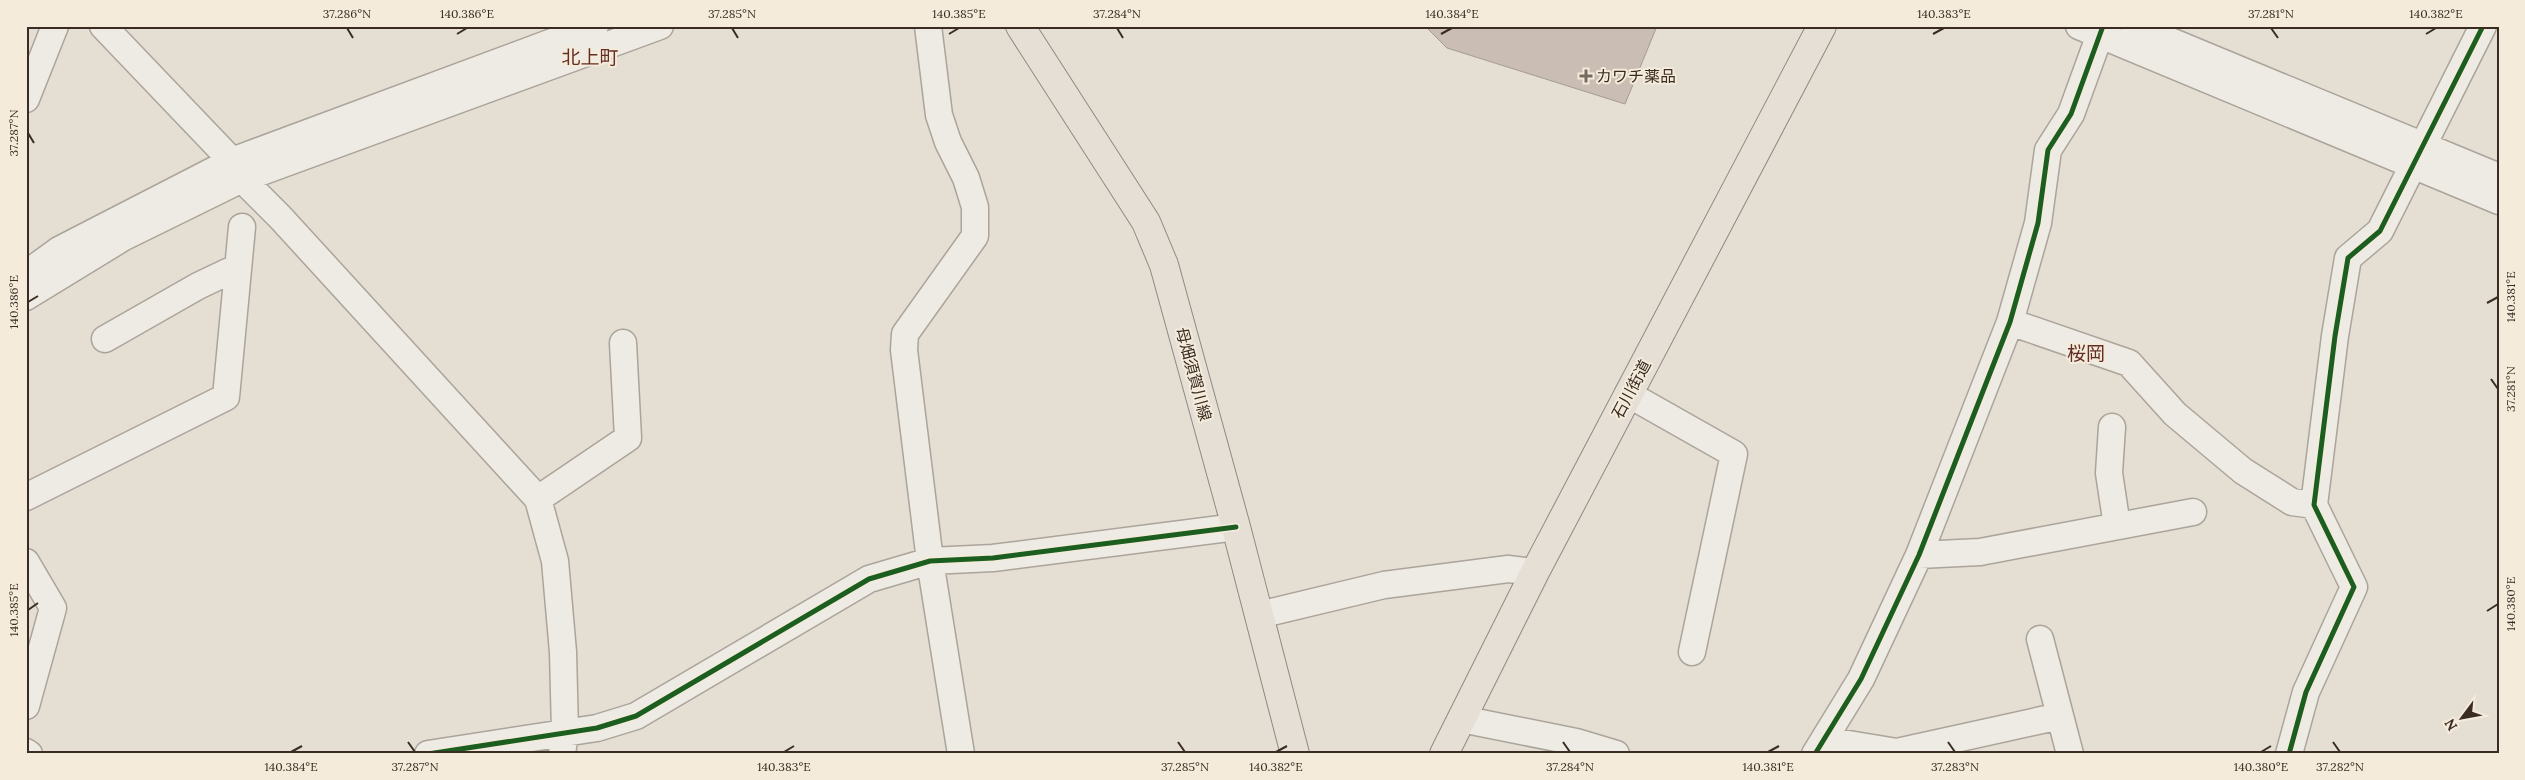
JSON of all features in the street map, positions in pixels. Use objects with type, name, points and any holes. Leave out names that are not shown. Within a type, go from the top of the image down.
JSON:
[{"type":"main road","name":"母畑須賀川線","points":[[1020,26],[1146,222],[1164,265],[1236,527],[1295,754]]},
{"type":"main road","name":"石川街道","points":[[1444,754],[1628,394],[1822,26]]},
{"type":"street","points":[[26,100],[55,26]]},
{"type":"street","points":[[103,26],[538,499],[555,561],[563,652],[563,743]]},
{"type":"street","points":[[26,274],[59,250],[237,170],[595,26]]},
{"type":"street","points":[[26,297],[237,170],[660,26]]},
{"type":"street","points":[[928,26],[939,115],[948,142],[966,178],[975,207],[975,236],[905,334],[904,350],[930,561],[961,754]]},
{"type":"street","points":[[2134,26],[2418,154],[2499,201]]},
{"type":"street","points":[[2289,754],[2306,692],[2354,588],[2314,505],[2335,336],[2348,258],[2380,231],[2481,27]]},
{"type":"street","points":[[2060,716],[1897,752],[1820,747],[1865,670],[1919,555],[2010,322],[2038,223],[2048,150],[2071,114],[2094,29],[2418,154],[2499,177]]},
{"type":"street","points":[[26,497],[226,397],[242,227]]},
{"type":"street","points":[[105,339],[198,286],[238,267]]},
{"type":"street","points":[[2010,322],[2129,363],[2175,414],[2244,471],[2292,502],[2314,505]]},
{"type":"street","points":[[538,499],[628,438],[623,343]]},
{"type":"street","points":[[1628,394],[1734,454],[1692,652]]},
{"type":"street","points":[[2112,427],[2108,473],[2116,526]]},
{"type":"street","points":[[1919,555],[1980,552],[2193,512]]},
{"type":"street","points":[[428,754],[563,743],[598,728],[636,716],[869,579],[930,561],[993,558],[1236,527]]},
{"type":"street","points":[[26,562],[53,608],[26,706]]},
{"type":"street","points":[[1259,615],[1384,585],[1508,569],[1536,572]]},
{"type":"street","points":[[2040,639],[2070,754]]},
{"type":"street","points":[[1461,720],[1578,748],[1616,754]]},
{"type":"building","name":"カワチ薬品","points":[[1425,26],[1657,26],[1625,104],[1447,48]]},
{"type":"cycle path","points":[[1815,754],[1861,679],[1919,555],[2010,322],[2038,223],[2048,150],[2071,114],[2103,26]]},
{"type":"cycle path","points":[[2289,754],[2306,692],[2354,587],[2314,505],[2335,336],[2348,258],[2380,231],[2483,26]]},
{"type":"cycle path","points":[[428,754],[597,728],[636,716],[869,579],[930,561],[993,558],[1236,527]]},
{"type":"place","name":"カワチ薬品","points":[[1586,76]]},
{"type":"district","name":"北上町","points":[[590,57]]},
{"type":"district","name":"桜岡","points":[[2086,353]]}]
